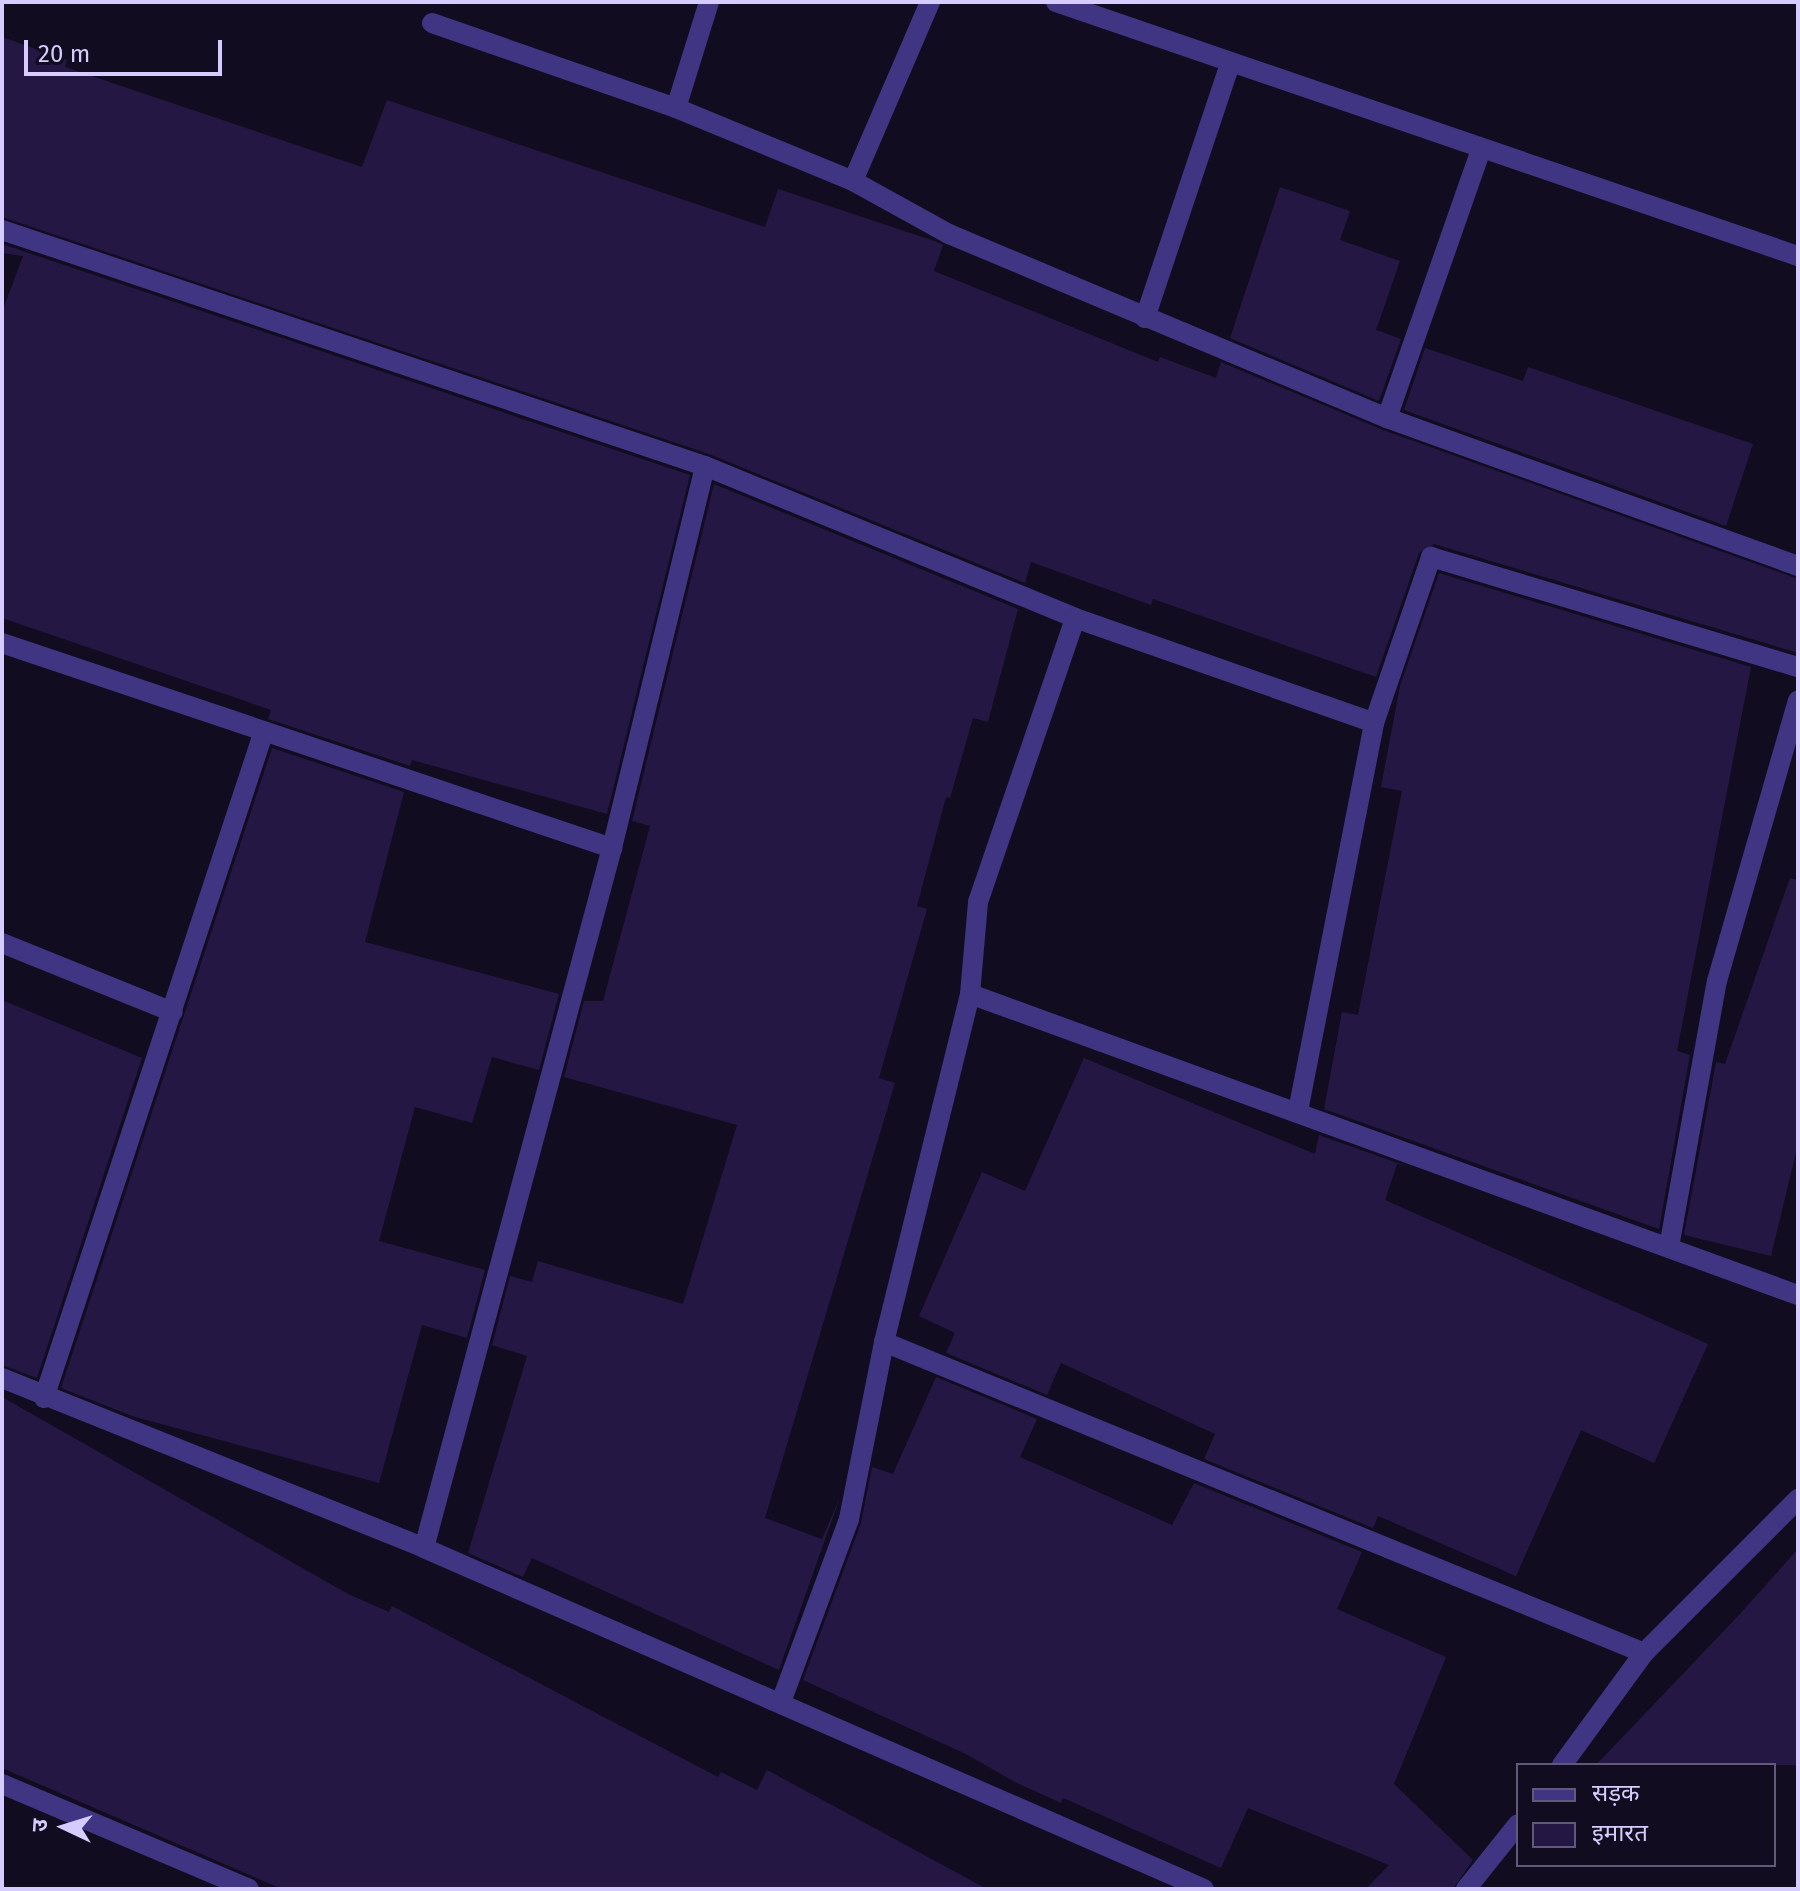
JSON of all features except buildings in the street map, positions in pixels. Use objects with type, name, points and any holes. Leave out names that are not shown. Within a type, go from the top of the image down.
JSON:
[{"type":"street","points":[[676,108],[709,2]]},
{"type":"street","points":[[853,181],[930,2]]},
{"type":"street","points":[[1056,2],[1798,256]]},
{"type":"street","points":[[432,23],[676,108],[853,181],[949,234],[1387,418],[1798,566]]},
{"type":"street","points":[[1145,318],[1230,64]]},
{"type":"street","points":[[1387,418],[1481,149]]},
{"type":"street","points":[[2,230],[705,466],[1075,618],[1374,723]]},
{"type":"street","points":[[424,1548],[612,848],[705,466]]},
{"type":"street","points":[[1298,1111],[1374,723],[1431,557],[1798,667]]},
{"type":"street","points":[[781,1702],[849,1519],[884,1342],[970,994],[978,902],[1075,618]]},
{"type":"street","points":[[2,643],[612,848]]},
{"type":"street","points":[[1669,1247],[1717,981],[1798,700]]},
{"type":"street","points":[[44,1398],[264,731]]},
{"type":"street","points":[[2,943],[173,1012]]},
{"type":"street","points":[[970,994],[1798,1295]]},
{"type":"street","points":[[884,1342],[1644,1653]]},
{"type":"street","points":[[2,1378],[44,1398],[424,1548],[1204,1889]]},
{"type":"street","points":[[1563,1763],[1644,1653],[1798,1499]]},
{"type":"street","points":[[2,1784],[249,1889]]},
{"type":"street","points":[[1466,1889],[1516,1826]]}]
